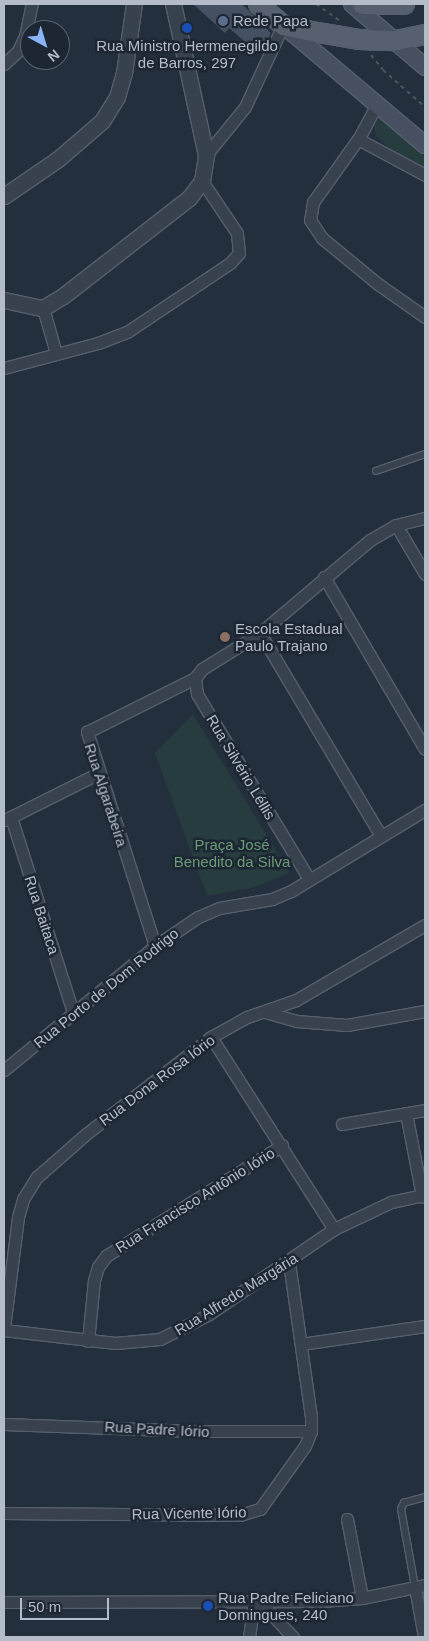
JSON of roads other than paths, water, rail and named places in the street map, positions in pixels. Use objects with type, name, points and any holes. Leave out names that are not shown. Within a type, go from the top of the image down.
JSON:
[{"type":"main road","points":[[258,4],[425,144]]},
{"type":"main road","points":[[352,4],[425,67]]},
{"type":"main road","points":[[362,4],[404,4]]},
{"type":"main road","points":[[283,25],[359,39],[396,40],[425,34]]},
{"type":"street","points":[[4,63],[18,51],[25,36],[32,4]]},
{"type":"street","points":[[4,196],[58,159],[102,121],[117,97],[124,73],[134,4]]},
{"type":"street","points":[[4,300],[43,308],[131,246],[189,198],[202,181],[206,155],[173,4]]},
{"type":"street","points":[[206,155],[245,107],[283,25]]},
{"type":"street","points":[[378,104],[358,139],[313,202],[310,220],[322,238],[378,284],[425,317]]},
{"type":"street","points":[[358,139],[425,175]]},
{"type":"street","points":[[4,368],[98,343],[126,332],[230,263],[239,253],[237,233],[202,181]]},
{"type":"street","points":[[43,308],[56,353]]},
{"type":"street","points":[[425,518],[396,525],[425,574]]},
{"type":"street","name":"Rua Algarabeira","points":[[155,946],[87,737],[90,729],[196,678],[202,670],[260,633],[324,577],[396,525]]},
{"type":"street","points":[[324,577],[425,749]]},
{"type":"street","points":[[260,633],[382,836]]},
{"type":"street","name":"Rua Silvério Léllis","points":[[196,678],[197,694],[309,879]]},
{"type":"street","points":[[7,819],[100,773]]},
{"type":"street","name":"Rua Porto de Dom Rodrigo","points":[[4,1070],[155,946],[198,917],[219,908],[272,899],[425,810]]},
{"type":"street","name":"Rua Baitaca","points":[[7,819],[73,1012]]},
{"type":"street","name":"Rua Dona Rosa Iório","points":[[4,1329],[18,1217],[23,1199],[37,1177],[86,1134],[211,1037],[247,1017],[265,1012],[315,990],[425,925]]},
{"type":"street","points":[[265,1012],[296,1021],[347,1025],[425,1010]]},
{"type":"street","points":[[211,1037],[282,1145],[334,1229]]},
{"type":"street","points":[[342,1124],[425,1110]]},
{"type":"street","points":[[406,1113],[424,1196]]},
{"type":"street","name":"Rua Francisco Antônio Iório","points":[[88,1341],[94,1280],[98,1266],[106,1256],[282,1145]]},
{"type":"street","name":"Rua Alfredo Margária","points":[[4,1329],[88,1341],[138,1343],[180,1331],[289,1262],[334,1229],[391,1202],[424,1196]]},
{"type":"street","points":[[289,1262],[311,1431]]},
{"type":"street","points":[[301,1344],[425,1326]]},
{"type":"street","name":"Rua Padre Iório","points":[[4,1424],[195,1431],[311,1431]]},
{"type":"street","name":"Rua Vicente Iório","points":[[4,1513],[251,1514],[277,1489],[305,1446],[311,1431]]},
{"type":"street","points":[[347,1519],[362,1598]]},
{"type":"street","points":[[4,1602],[257,1603],[362,1598],[420,1586],[424,1637]]},
{"type":"street","points":[[249,1637],[257,1603]]},
{"type":"street","points":[[257,1603],[293,1637]]},
{"type":"lane","points":[[376,471],[425,454]]},
{"type":"lane","points":[[420,1586],[401,1510],[404,1503],[425,1497]]},
{"type":"place","name":"Rede Papa","points":[[223,21]]},
{"type":"place","name":"Rua Ministro Hermenegildo de Barros, 297","points":[[187,28]]},
{"type":"place","name":"Escola Estadual Paulo Trajano","points":[[225,637]]},
{"type":"place","name":"Rua Padre Feliciano Domingues, 240","points":[[208,1606]]},
{"type":"park label","name":"Praça José Benedito da Silva","points":[[232,852]]}]
